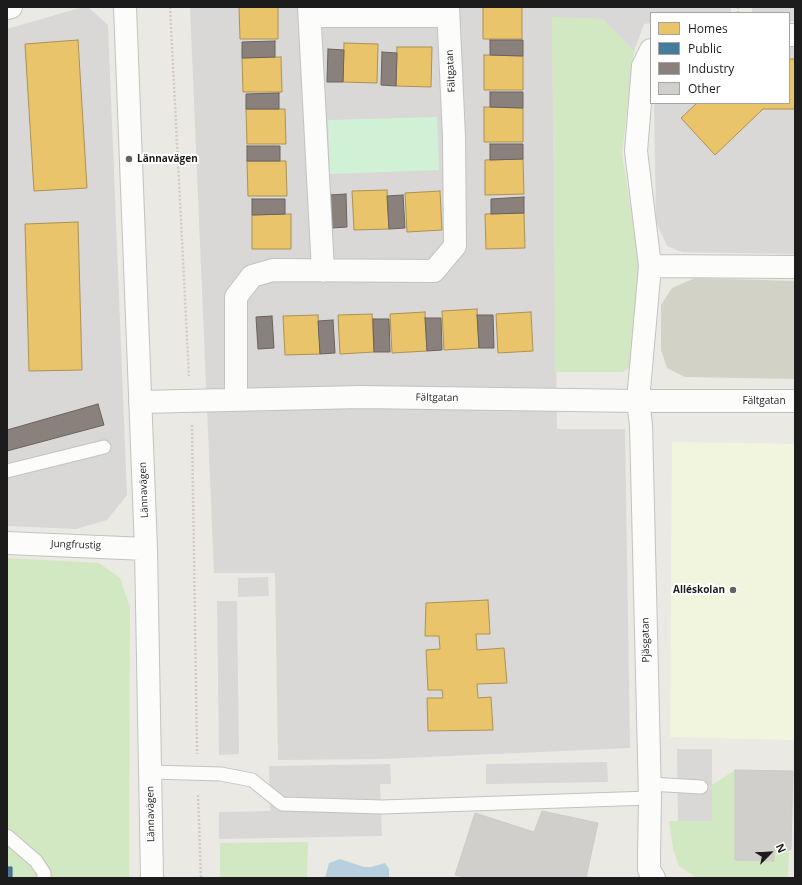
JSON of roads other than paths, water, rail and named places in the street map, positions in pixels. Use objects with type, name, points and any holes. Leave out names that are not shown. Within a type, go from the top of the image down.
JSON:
[{"type":"street","points":[[7,8],[11,7]]},
{"type":"street","name":"Lännavägen","points":[[125,7],[129,159],[146,549],[152,878]]},
{"type":"street","name":"Fältgatan","points":[[236,399],[236,298],[252,276],[273,270],[323,271],[434,271],[455,246],[454,137],[448,12],[309,12],[323,271]]},
{"type":"street","points":[[638,401],[650,266],[636,151],[643,66],[650,52]]},
{"type":"street","points":[[650,266],[795,267]]},
{"type":"street","name":"Fältgatan","points":[[140,402],[191,402],[236,399],[361,396],[638,401],[795,401]]},
{"type":"street","name":"Pjäsgatan","points":[[638,401],[641,425],[649,791],[649,857],[650,870],[654,878]]},
{"type":"street","name":"Jungfrustig","points":[[7,543],[146,549]]},
{"type":"lane","points":[[7,471],[104,447]]},
{"type":"lane","points":[[150,772],[221,774],[252,780],[282,804],[382,807],[701,787]]},
{"type":"lane","points":[[7,836],[36,861],[44,873],[44,878]]},
{"type":"water","points":[[340,859],[364,867],[371,867],[385,863],[389,869],[389,878],[325,878],[329,863]]},
{"type":"place","name":"Lännavägen","points":[[129,159]]},
{"type":"place","name":"Alléskolan","points":[[733,590]]}]
